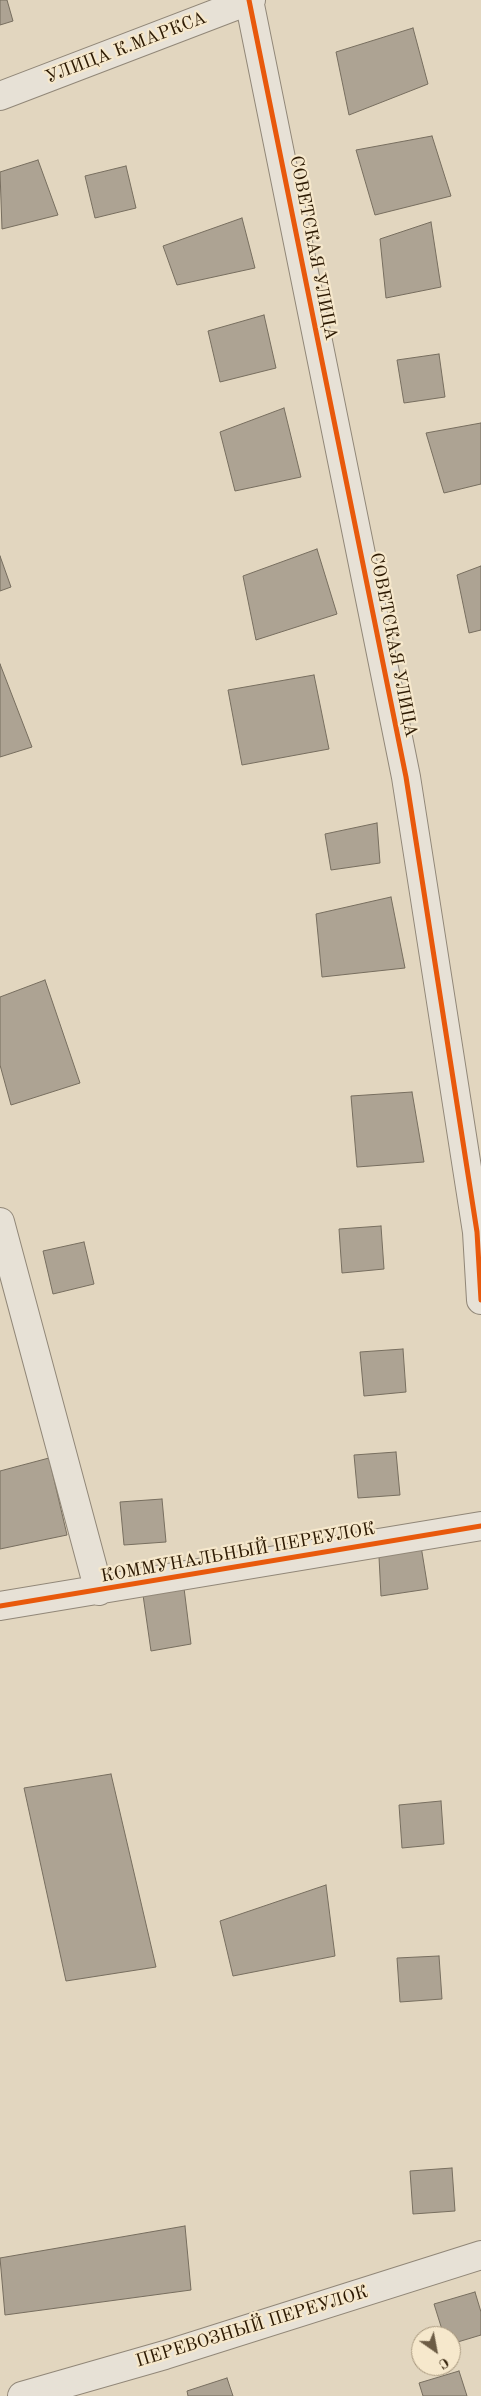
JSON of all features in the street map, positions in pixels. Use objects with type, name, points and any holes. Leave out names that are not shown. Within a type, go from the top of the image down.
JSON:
[{"type":"street","name":"УЛИЦА К.МАРКСА","points":[[0,96],[250,0]]},
{"type":"street","name":"СОВЕТСКАЯ УЛИЦА","points":[[250,0],[406,777],[476,1232],[481,1300]]},
{"type":"street","name":"КОММУНАЛЬНЫЙ ПЕРЕУЛОК","points":[[0,1222],[99,1591]]},
{"type":"street","name":"КОММУНАЛЬНЫЙ ПЕРЕУЛОК","points":[[0,1606],[481,1526]]},
{"type":"street","name":"ПЕРЕВОЗНЫЙ ПЕРЕУЛОК","points":[[22,2396],[174,2352],[481,2255]]},
{"type":"building","points":[[0,0],[7,0],[13,21],[0,25]]},
{"type":"building","points":[[413,28],[428,84],[349,115],[336,52]]},
{"type":"building","points":[[432,136],[451,196],[375,215],[356,150]]},
{"type":"building","points":[[38,160],[58,215],[2,229],[0,172]]},
{"type":"building","points":[[126,166],[136,208],[95,218],[85,176]]},
{"type":"building","points":[[242,218],[255,268],[177,285],[163,246]]},
{"type":"building","points":[[431,222],[441,287],[386,298],[380,239]]},
{"type":"building","points":[[264,315],[276,368],[220,382],[208,331]]},
{"type":"building","points":[[439,354],[445,397],[404,403],[397,360]]},
{"type":"building","points":[[284,408],[301,477],[235,491],[220,432]]},
{"type":"building","points":[[481,423],[481,484],[444,493],[426,433]]},
{"type":"building","points":[[317,549],[337,614],[256,640],[243,576]]},
{"type":"building","points":[[0,556],[11,587],[0,591]]},
{"type":"building","points":[[481,566],[481,630],[469,633],[457,575]]},
{"type":"building","points":[[0,664],[32,747],[0,757]]},
{"type":"building","points":[[314,675],[329,749],[242,765],[228,690]]},
{"type":"building","points":[[377,823],[380,863],[331,870],[325,834]]},
{"type":"building","points":[[391,897],[405,968],[322,977],[316,914]]},
{"type":"building","points":[[45,980],[80,1083],[11,1105],[0,1065],[0,997]]},
{"type":"building","points":[[412,1092],[424,1162],[357,1167],[351,1096]]},
{"type":"building","points":[[381,1226],[384,1269],[342,1273],[339,1229]]},
{"type":"building","points":[[84,1242],[94,1284],[53,1294],[43,1251]]},
{"type":"building","points":[[403,1349],[406,1392],[364,1396],[360,1352]]},
{"type":"building","points":[[396,1452],[400,1495],[358,1498],[354,1455]]},
{"type":"building","points":[[49,1458],[67,1535],[0,1549],[0,1471]]},
{"type":"building","points":[[162,1499],[166,1542],[124,1545],[120,1502]]},
{"type":"building","points":[[421,1546],[428,1589],[381,1596],[379,1557]]},
{"type":"building","points":[[183,1580],[191,1644],[151,1651],[142,1588]]},
{"type":"building","points":[[111,1774],[156,1967],[66,1981],[24,1788]]},
{"type":"building","points":[[441,1801],[444,1844],[402,1848],[399,1805]]},
{"type":"building","points":[[326,1885],[335,1956],[233,1976],[220,1921]]},
{"type":"building","points":[[439,1956],[442,1999],[400,2002],[397,1958]]},
{"type":"building","points":[[452,2168],[455,2211],[413,2214],[410,2171]]},
{"type":"building","points":[[185,2226],[191,2290],[5,2315],[0,2258]]},
{"type":"building","points":[[475,2292],[481,2312],[481,2335],[461,2341],[461,2326],[441,2326],[434,2304]]},
{"type":"building","points":[[442,2376],[461,2376],[467,2396],[423,2396],[419,2383]]},
{"type":"building","points":[[227,2378],[233,2396],[188,2396],[187,2391]]},
{"type":"cycle path","points":[[249,0],[406,777],[477,1232],[481,1300]]},
{"type":"cycle path","points":[[0,1606],[481,1526]]}]
